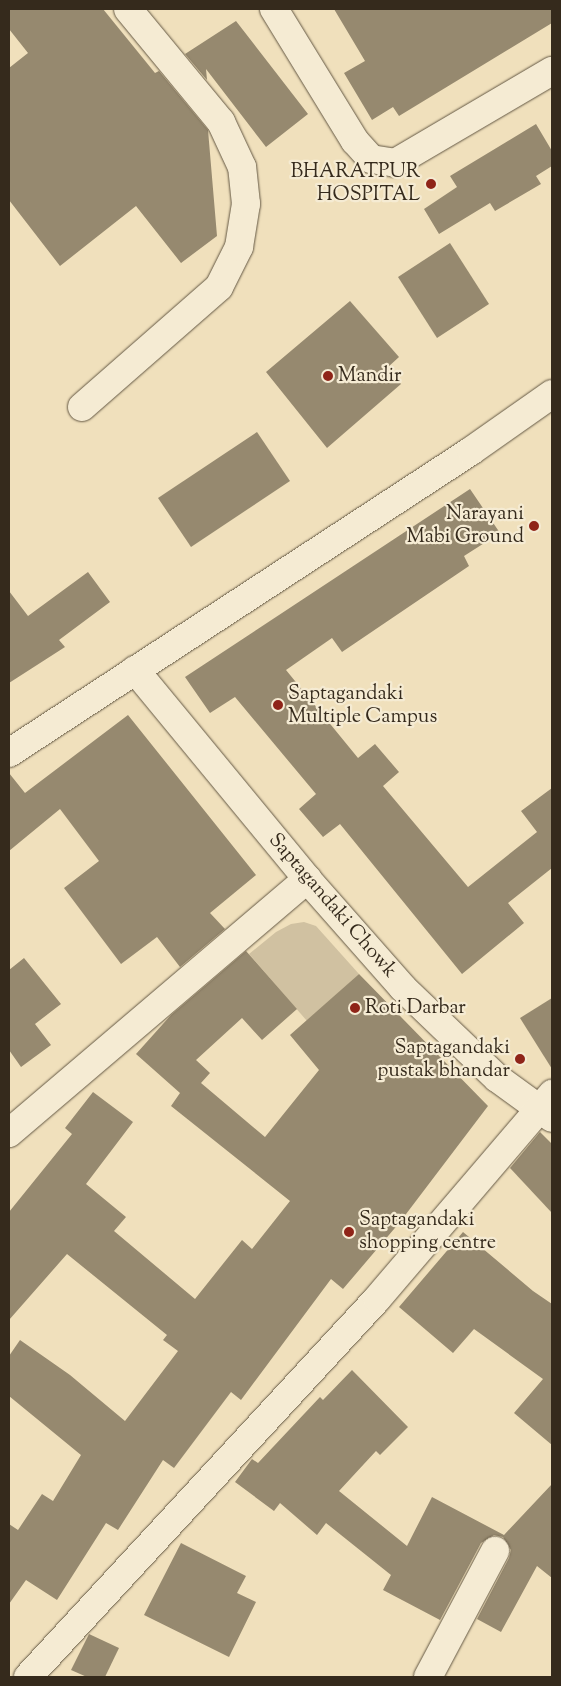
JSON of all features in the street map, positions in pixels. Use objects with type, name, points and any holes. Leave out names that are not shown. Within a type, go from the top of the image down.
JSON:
[{"type":"street","points":[[82,406],[218,287],[239,247],[246,204],[242,166],[221,122],[128,9]]},
{"type":"street","points":[[274,9],[354,141],[371,159],[395,163],[552,71]]},
{"type":"street","points":[[9,753],[471,451],[552,394]]},
{"type":"street","name":"Saptagandaki Chowk","points":[[134,670],[307,879],[403,988],[447,1033],[497,1078],[548,1107]]},
{"type":"street","points":[[9,1132],[307,879]]},
{"type":"street","points":[[28,1677],[377,1299],[548,1107]]},
{"type":"street","points":[[428,1677],[495,1551]]},
{"type":"shaded area","points":[[304,922],[316,926],[359,974],[307,1021],[249,954],[276,932],[291,924]]},
{"type":"building","points":[[9,9],[103,9],[155,73],[159,71],[208,130],[217,236],[181,263],[136,206],[60,266],[9,200],[9,68],[28,53],[9,29]]},
{"type":"building","points":[[334,9],[552,9],[552,23],[399,116],[393,107],[372,120],[344,73],[365,61]]},
{"type":"building","points":[[236,21],[308,114],[266,147],[206,69],[207,80],[185,54]]},
{"type":"building","points":[[536,124],[552,151],[552,166],[536,176],[541,184],[495,211],[490,203],[439,234],[424,209],[457,187],[450,176]]},
{"type":"building","points":[[450,243],[489,304],[437,338],[398,277]]},
{"type":"building","name":"Mandir","points":[[350,301],[399,357],[387,368],[401,384],[327,448],[266,372]]},
{"type":"building","points":[[257,432],[290,481],[191,547],[158,498]]},
{"type":"building","name":"Saptagandaki Multiple Campus","points":[[470,489],[500,533],[464,556],[469,566],[342,652],[332,638],[286,670],[358,758],[375,744],[399,772],[383,786],[468,887],[537,832],[521,811],[552,788],[552,868],[508,903],[524,923],[462,974],[340,824],[323,837],[299,809],[316,794],[235,697],[210,713],[185,677]]},
{"type":"building","points":[[88,572],[110,602],[59,640],[65,647],[9,683],[9,591],[28,616]]},
{"type":"building","points":[[128,715],[256,875],[210,913],[225,929],[180,967],[157,937],[121,964],[64,888],[99,861],[60,809],[9,851],[9,773],[25,793]]},
{"type":"building","points":[[246,951],[297,1009],[262,1040],[242,1018],[196,1060],[210,1073],[201,1083],[265,1137],[319,1070],[290,1035],[359,974],[488,1106],[400,1222],[343,1289],[331,1279],[241,1400],[231,1392],[174,1468],[163,1460],[118,1530],[106,1523],[57,1600],[26,1580],[9,1604],[9,1524],[18,1530],[42,1494],[53,1501],[81,1455],[9,1396],[9,1356],[20,1340],[70,1375],[125,1421],[178,1351],[163,1340],[167,1335],[67,1254],[9,1320],[9,1212],[72,1134],[65,1128],[93,1092],[133,1122],[86,1184],[126,1217],[114,1231],[195,1299],[242,1240],[252,1249],[290,1201],[171,1106],[180,1093],[136,1054],[171,1015]]},
{"type":"building","points":[[24,958],[61,1004],[35,1024],[51,1045],[21,1067],[9,1050],[9,970]]},
{"type":"building","points":[[552,998],[552,1069],[520,1018]]},
{"type":"building","points":[[540,1132],[552,1144],[552,1213],[510,1168]]},
{"type":"building","points":[[463,1232],[533,1291],[552,1304],[552,1445],[514,1413],[543,1379],[474,1329],[453,1353],[399,1307]]},
{"type":"building","points":[[352,1370],[408,1427],[380,1455],[376,1451],[339,1491],[407,1546],[432,1497],[504,1535],[552,1484],[552,1578],[537,1566],[501,1632],[477,1619],[509,1558],[511,1550],[503,1537],[494,1535],[481,1543],[440,1620],[383,1590],[391,1575],[326,1523],[317,1535],[280,1503],[274,1511],[235,1482],[252,1459],[258,1463],[320,1397],[323,1400]]},
{"type":"building","points":[[181,1543],[246,1576],[237,1593],[256,1602],[229,1657],[144,1615]]},
{"type":"building","points":[[89,1634],[119,1648],[105,1677],[87,1677],[71,1670]]},
{"type":"place","name":"BHARATPUR HOSPITAL","points":[[431,184]]},
{"type":"place","name":"Mandir","points":[[328,376]]},
{"type":"place","name":"Narayani Mabi Ground","points":[[534,526]]},
{"type":"place","name":"Saptagandaki Multiple Campus","points":[[278,705]]},
{"type":"place","name":"Roti Darbar","points":[[355,1008]]},
{"type":"place","name":"Saptagandaki pustak bhandar","points":[[520,1059]]},
{"type":"place","name":"Saptagandaki shopping centre","points":[[349,1232]]}]
